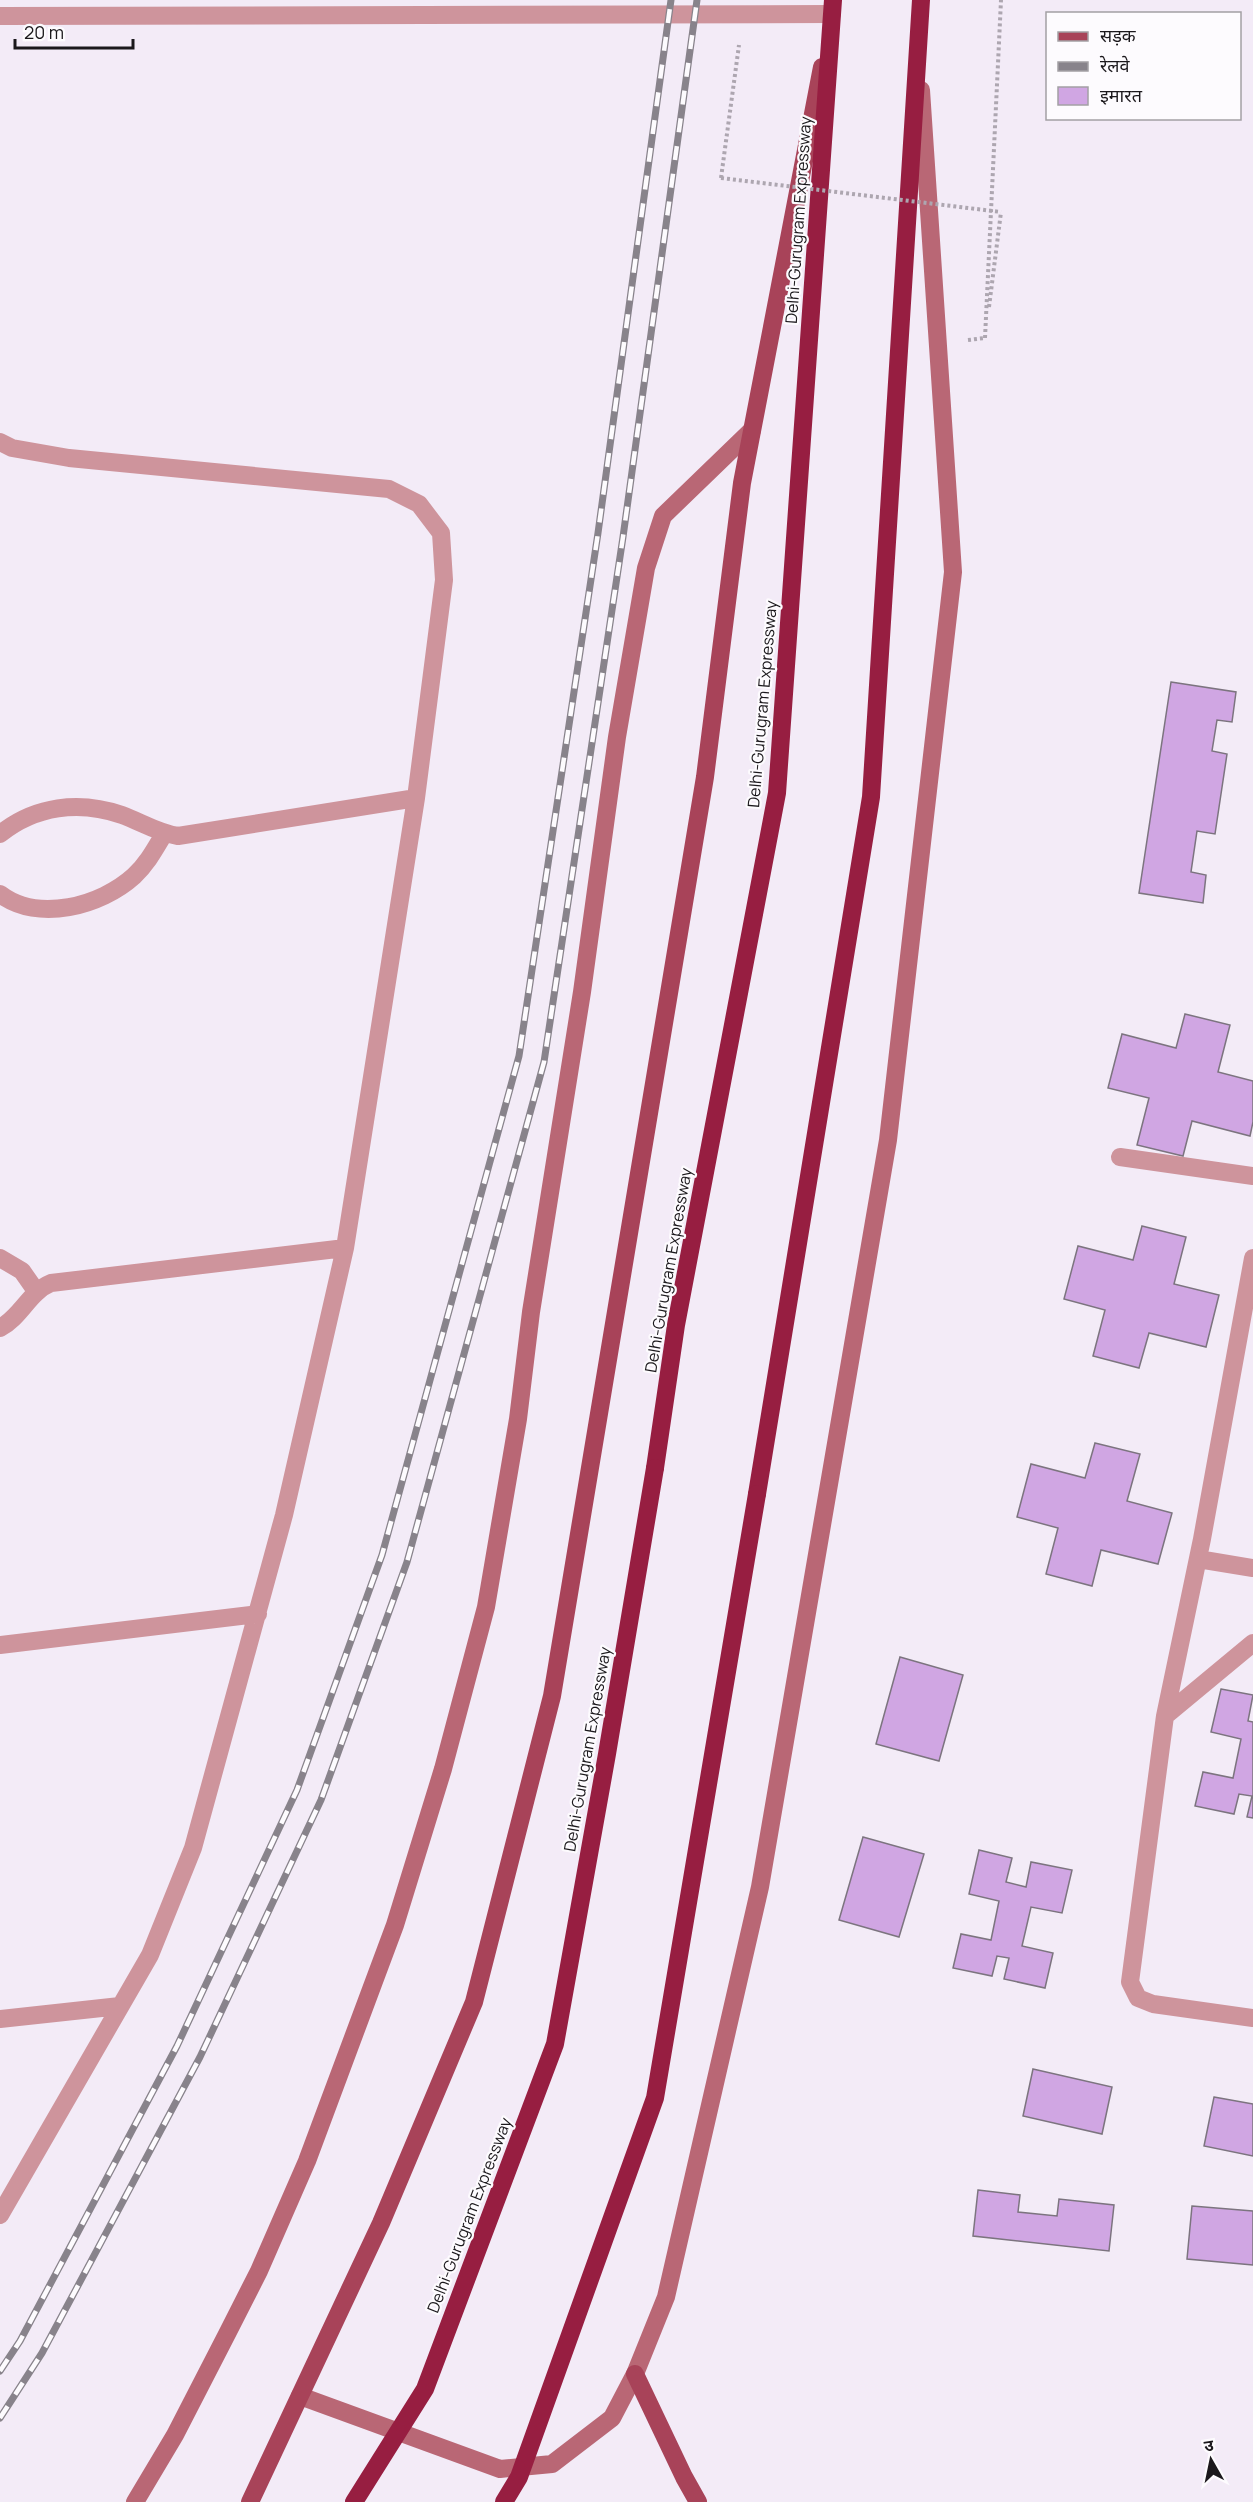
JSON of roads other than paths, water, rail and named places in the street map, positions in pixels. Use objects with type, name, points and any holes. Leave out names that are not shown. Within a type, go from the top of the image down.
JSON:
[{"type":"highway","points":[[504,2502],[519,2477],[655,2098],[757,1494],[871,797],[921,0]]},
{"type":"highway","name":"Delhi-Gurugram Expressway","points":[[354,2502],[425,2389],[555,2044],[607,1754],[655,1468],[676,1325],[777,793],[833,7]]},
{"type":"main road","points":[[250,2502],[381,2223],[474,2002],[552,1696],[705,777],[742,483],[833,7]]},
{"type":"main road","points":[[300,2396],[500,2469],[552,2464],[612,2418],[635,2374],[666,2297],[760,1887],[890,1128],[953,572],[918,37]]},
{"type":"main road","points":[[135,2502],[175,2435],[227,2334],[307,2161],[395,1925],[440,1780],[486,1608],[516,1431],[531,1312],[582,992],[616,737],[646,568],[663,516],[752,430]]},
{"type":"main road","points":[[635,2374],[698,2502]]},
{"type":"street","points":[[0,16],[741,14],[833,7]]},
{"type":"street","points":[[0,2215],[150,1955],[193,1848],[258,1614],[284,1515],[345,1248],[416,798],[444,580],[441,533],[419,504],[388,489],[69,458],[4,449]]},
{"type":"street","points":[[0,834],[32,815],[78,806],[101,808],[164,834],[196,834],[416,798]]},
{"type":"street","points":[[0,894],[17,905],[35,909],[67,907],[91,902],[117,890],[134,876],[147,863],[164,834]]},
{"type":"street","points":[[1120,1158],[1253,1176]]},
{"type":"street","points":[[0,1328],[15,1318],[42,1286],[63,1280],[345,1248]]},
{"type":"street","points":[[0,1258],[22,1271],[36,1291]]},
{"type":"street","points":[[1253,1258],[1198,1559],[1165,1716],[1131,1982],[1138,1998],[1153,2004],[1253,2018]]},
{"type":"street","points":[[1198,1559],[1253,1568]]},
{"type":"street","points":[[0,1645],[258,1614]]},
{"type":"street","points":[[1165,1716],[1253,1643]]},
{"type":"street","points":[[0,2019],[120,2006]]},
{"type":"railway","points":[[0,2371],[20,2341],[177,2046],[297,1790],[382,1555],[519,1056],[598,533],[671,0]]},
{"type":"railway","points":[[0,2418],[42,2353],[200,2057],[321,1800],[407,1562],[544,1062],[623,537],[697,0]]}]
